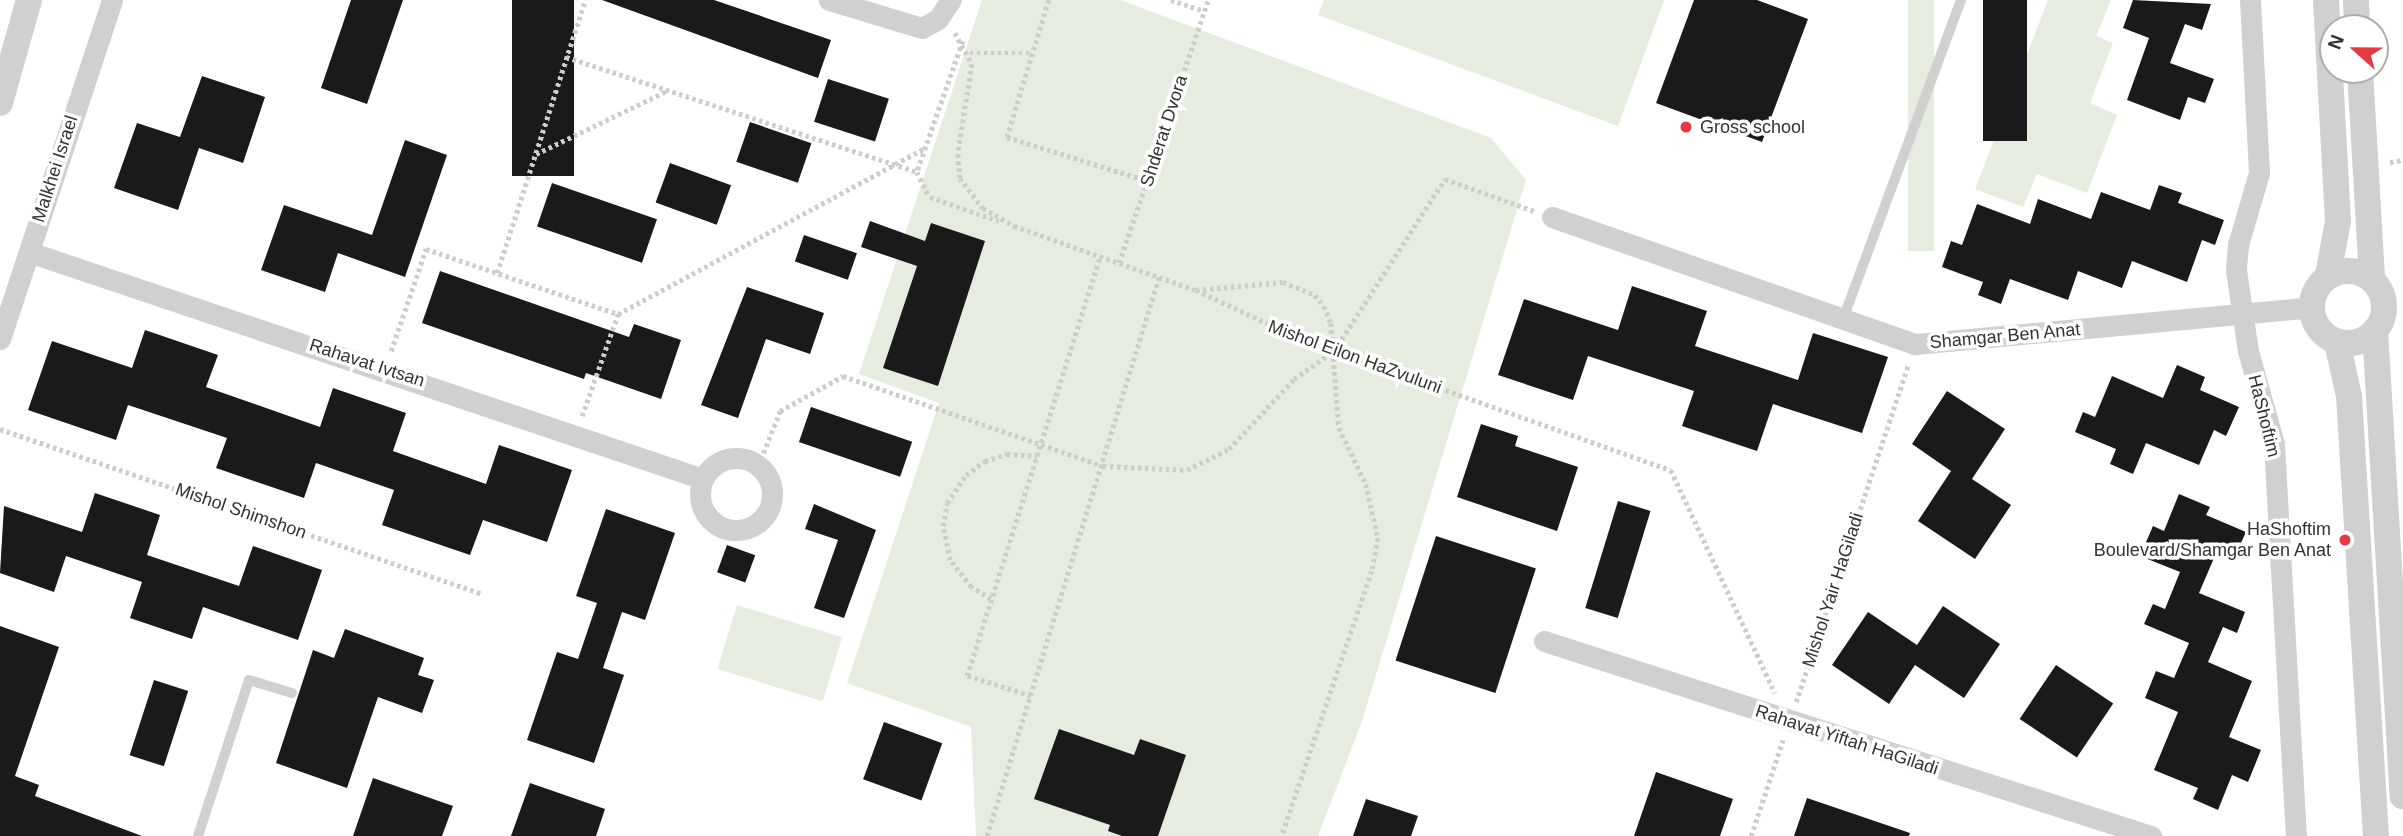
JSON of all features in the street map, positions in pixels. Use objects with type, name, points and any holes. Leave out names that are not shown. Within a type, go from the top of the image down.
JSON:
[{"type":"street","points":[[0,103],[29,0]]},
{"type":"street","name":"Malkhei Israel","points":[[0,339],[112,0]]},
{"type":"street","points":[[829,0],[911,27],[938,19],[951,0]]},
{"type":"street","name":"HaShoftim","points":[[2250,0],[2259,173],[2238,245],[2243,316],[2274,444],[2296,836]]},
{"type":"street","points":[[2326,0],[2338,221],[2328,275],[2313,295],[2311,307],[2321,332],[2337,342],[2354,343],[2375,330]]},
{"type":"street","points":[[2361,84],[2372,279],[2384,309],[2375,330],[2403,796]]},
{"type":"street","name":"Shamgar Ben Anat","points":[[1552,217],[1915,344],[2243,316],[2311,307]]},
{"type":"street","name":"Rahavat Ivtsan","points":[[29,251],[576,432],[703,479]]},
{"type":"street","points":[[2328,275],[2351,270],[2372,279]]},
{"type":"street","points":[[2337,342],[2349,396],[2376,836]]},
{"type":"street","points":[[743,459],[758,466],[769,480],[770,504],[761,519],[747,528],[729,529],[709,518],[701,502],[703,479],[725,460],[743,459]]},
{"type":"street","name":"Rahavat Yiftah HaGiladi","points":[[1544,640],[1789,723],[2151,836]]},
{"type":"lane","points":[[1843,318],[1961,0]]},
{"type":"lane","points":[[198,836],[249,680],[292,693]]},
{"type":"path","points":[[497,273],[585,0]]},
{"type":"path","points":[[1049,0],[1007,137],[1148,181]]},
{"type":"path","points":[[1171,0],[1204,11]]},
{"type":"path","name":"Shderat Dvora","points":[[1119,262],[1208,0]]},
{"type":"path","points":[[938,19],[963,41],[970,53],[1033,54]]},
{"type":"path","points":[[963,41],[917,172],[930,197],[1014,226]]},
{"type":"path","name":"Mishol Eilon HaZvuluni","points":[[970,53],[971,80],[958,154],[960,178],[983,208],[1014,226],[1196,290],[1223,307],[1334,351],[1671,470],[1789,723]]},
{"type":"path","points":[[566,57],[917,172]]},
{"type":"path","points":[[535,154],[667,91]]},
{"type":"path","points":[[576,432],[618,314],[925,148]]},
{"type":"path","points":[[758,466],[780,411],[843,376],[1103,466],[1160,473],[1212,461],[1294,379],[1334,351],[1445,179],[1552,217]]},
{"type":"path","points":[[385,369],[426,249],[618,314]]},
{"type":"path","points":[[1031,696],[967,676],[1100,256]]},
{"type":"path","points":[[987,836],[1159,277]]},
{"type":"path","points":[[1196,290],[1265,280],[1299,286],[1324,306],[1334,351],[1339,428],[1366,484],[1378,538],[1372,571],[1282,836]]},
{"type":"path","name":"Mishol Yair HaGiladi","points":[[1751,836],[1915,344]]},
{"type":"path","name":"Mishol Shimshon","points":[[0,429],[483,594]]},
{"type":"path","points":[[991,599],[971,587],[950,560],[943,526],[947,503],[958,483],[985,461],[1007,454],[1037,456]]},
{"type":"shaded area","points":[[982,0],[1120,0],[1491,138],[1526,180],[1362,721],[1318,836],[976,836],[971,727],[847,683],[939,403],[859,374]]},
{"type":"shaded area","points":[[1324,0],[1664,0],[1618,126],[1318,15]]},
{"type":"shaded area","points":[[1908,0],[1934,0],[1934,251],[1908,251]]},
{"type":"shaded area","points":[[2048,0],[2111,0],[2096,36],[2113,43],[2090,103],[2117,115],[2087,193],[2037,174],[2023,207],[1975,189]]},
{"type":"shaded area","points":[[737,605],[842,637],[823,701],[717,669]]},
{"type":"building","points":[[351,0],[403,0],[367,104],[321,88]]},
{"type":"building","points":[[512,0],[574,0],[574,176],[512,176]]},
{"type":"building","points":[[602,0],[714,0],[831,40],[818,78]]},
{"type":"building","points":[[1694,0],[1757,0],[1808,19],[1762,142],[1656,103]]},
{"type":"building","points":[[1983,0],[2027,0],[2027,141],[1983,141]]},
{"type":"building","points":[[2133,0],[2211,4],[2202,30],[2185,24],[2170,63],[2214,79],[2205,103],[2188,97],[2180,120],[2127,100],[2149,38],[2123,28]]},
{"type":"building","points":[[202,76],[265,97],[243,163],[199,148],[178,210],[114,188],[137,123],[180,137]]},
{"type":"building","points":[[828,79],[889,99],[875,142],[814,122]]},
{"type":"building","points":[[750,122],[811,143],[798,183],[736,162]]},
{"type":"building","points":[[405,140],[447,155],[405,277],[338,253],[325,292],[261,270],[284,205],[372,235]]},
{"type":"building","points":[[670,163],[731,185],[717,225],[656,202]]},
{"type":"building","points":[[552,183],[657,219],[642,263],[537,226]]},
{"type":"building","points":[[2159,185],[2182,193],[2178,203],[2224,220],[2215,245],[2202,240],[2187,282],[2132,261],[2122,288],[2078,271],[2068,300],[2010,279],[2001,304],[1978,295],[1983,282],[1942,267],[1951,241],[1962,245],[1977,204],[2030,224],[2038,199],[2091,219],[2101,192],[2150,210]]},
{"type":"building","points":[[870,221],[925,241],[931,223],[985,241],[938,386],[883,368],[917,266],[861,247]]},
{"type":"building","points":[[804,235],[857,253],[848,280],[795,261]]},
{"type":"building","points":[[440,271],[629,337],[634,324],[681,340],[661,399],[586,373],[584,379],[422,323]]},
{"type":"building","points":[[1632,286],[1707,311],[1695,346],[1798,380],[1813,333],[1888,357],[1862,433],[1773,404],[1757,451],[1682,426],[1694,391],[1588,356],[1573,400],[1498,375],[1524,299],[1618,330]]},
{"type":"building","points":[[747,287],[824,313],[810,354],[766,339],[738,418],[701,405]]},
{"type":"building","points":[[145,330],[218,355],[206,387],[320,427],[333,388],[406,413],[393,451],[486,484],[499,445],[572,470],[547,542],[483,520],[470,555],[382,525],[394,490],[316,463],[304,498],[216,468],[227,438],[128,405],[116,440],[28,410],[52,341],[132,368]]},
{"type":"building","points":[[2177,365],[2205,377],[2200,390],[2239,407],[2226,436],[2214,430],[2199,465],[2146,443],[2133,474],[2110,464],[2116,449],[2075,432],[2083,412],[2095,417],[2112,376],[2163,398]]},
{"type":"building","points":[[1947,391],[2005,429],[1972,479],[2011,505],[1975,559],[1918,521],[1951,471],[1912,444]]},
{"type":"building","points":[[811,407],[912,442],[900,477],[799,442]]},
{"type":"building","points":[[1481,424],[1518,436],[1515,446],[1578,467],[1557,531],[1457,497]]},
{"type":"building","points":[[95,493],[160,515],[147,555],[239,586],[253,546],[322,570],[298,640],[203,607],[192,639],[130,618],[142,582],[66,556],[54,592],[0,573],[4,506],[82,532]]},
{"type":"building","points":[[2179,494],[2210,507],[2206,515],[2246,532],[2234,558],[2217,551],[2199,593],[2245,612],[2237,633],[2223,627],[2208,662],[2252,681],[2229,737],[2261,750],[2248,782],[2232,775],[2218,810],[2193,799],[2198,788],[2154,770],[2178,712],[2145,698],[2156,671],[2174,678],[2189,643],[2144,624],[2153,604],[2165,609],[2180,572],[2140,556],[2153,526],[2164,531]]},
{"type":"building","points":[[1618,501],[1651,511],[1618,618],[1585,608]]},
{"type":"building","points":[[814,504],[876,530],[844,618],[814,608],[838,540],[805,529]]},
{"type":"building","points":[[606,509],[675,533],[645,620],[622,612],[603,668],[624,675],[594,763],[527,740],[557,652],[578,659],[597,603],[576,596]]},
{"type":"building","points":[[1436,536],[1536,568],[1495,693],[1396,661]]},
{"type":"building","points":[[727,545],[755,555],[745,583],[717,572]]},
{"type":"building","points":[[1943,606],[2000,644],[1964,698],[1915,665],[1889,704],[1832,665],[1868,612],[1917,645]]},
{"type":"building","points":[[0,626],[59,647],[15,776],[39,785],[35,796],[142,836],[0,836]]},
{"type":"building","points":[[345,629],[424,658],[418,675],[434,680],[422,713],[378,697],[347,788],[276,763],[313,650],[334,658]]},
{"type":"building","points":[[2056,665],[2113,704],[2077,757],[2020,719]]},
{"type":"building","points":[[154,680],[188,691],[164,766],[130,755]]},
{"type":"building","points":[[884,722],[942,743],[921,801],[863,779]]},
{"type":"building","points":[[1059,729],[1134,755],[1140,739],[1186,755],[1158,836],[1122,836],[1108,831],[1110,825],[1034,799]]},
{"type":"building","points":[[1656,772],[1733,799],[1720,836],[1634,836]]},
{"type":"building","points":[[373,778],[453,806],[442,836],[353,836]]},
{"type":"building","points":[[530,783],[605,809],[596,836],[511,836]]},
{"type":"building","points":[[1807,798],[1910,833],[1909,836],[1794,836]]},
{"type":"building","points":[[1366,799],[1418,816],[1411,836],[1353,836]]},
{"type":"place","name":"Gross school","points":[[1686,127]]},
{"type":"place","name":"HaShoftim Boulevard/Shamgar Ben Anat","points":[[2345,540]]}]
